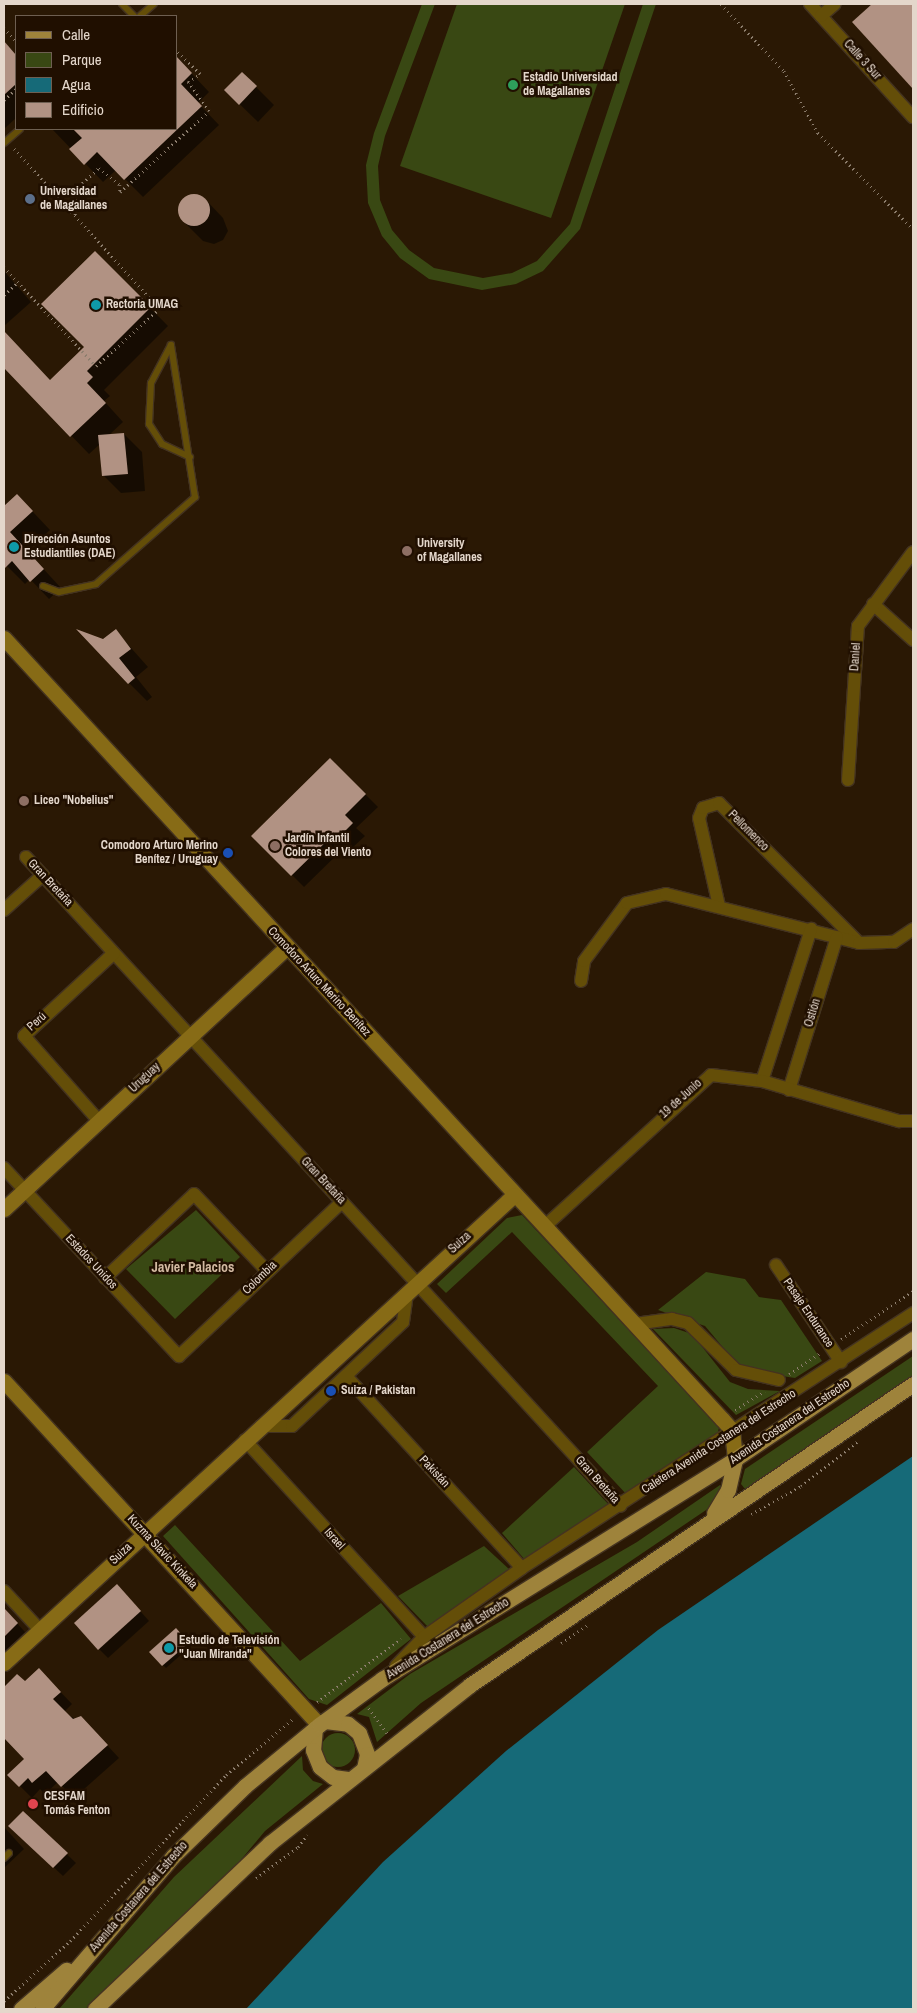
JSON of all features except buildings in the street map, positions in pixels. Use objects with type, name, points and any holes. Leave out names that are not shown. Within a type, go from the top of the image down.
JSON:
[{"type":"main road","name":"Avenida Costanera del Estrecho","points":[[42,2009],[103,1937],[211,1818],[319,1724],[382,1679],[735,1459],[913,1339]]},
{"type":"main road","points":[[95,2009],[270,1843],[470,1685],[705,1523],[913,1384]]},
{"type":"main road","points":[[705,1523],[728,1490],[735,1459]]},
{"type":"main road","points":[[350,1779],[333,1777],[320,1767],[312,1750],[319,1724],[348,1724],[359,1733],[366,1746],[364,1768]]},
{"type":"main road","points":[[21,2009],[103,1937]]},
{"type":"street","name":"Calle 3 Sur","points":[[810,4],[913,117]]},
{"type":"street","points":[[821,16],[836,4]]},
{"type":"street","name":"Daniel","points":[[848,780],[858,626],[913,552]]},
{"type":"street","points":[[873,604],[913,640]]},
{"type":"street","name":"Comodoro Arturo Merino Benítez","points":[[4,638],[732,1430]]},
{"type":"street","name":"Pellomenco","points":[[719,906],[699,818],[703,808],[719,803],[859,943]]},
{"type":"street","name":"Gran Bretaña","points":[[26,856],[342,1202],[412,1287],[621,1506]]},
{"type":"street","points":[[4,910],[42,875]]},
{"type":"street","points":[[581,981],[584,962],[627,903],[666,894],[811,929],[859,943],[894,942],[913,929]]},
{"type":"street","points":[[762,1081],[811,929]]},
{"type":"street","name":"Ostión","points":[[789,1090],[837,937]]},
{"type":"street","name":"Uruguay","points":[[4,1209],[287,947]]},
{"type":"street","name":"Perú","points":[[99,1121],[24,1036],[114,953]]},
{"type":"street","name":"19 de Junio","points":[[544,1227],[704,1078],[727,1073],[762,1081],[899,1121],[913,1121]]},
{"type":"street","name":"Estados Unidos","points":[[4,1168],[179,1356]]},
{"type":"street","points":[[105,1278],[194,1194],[267,1271]]},
{"type":"street","name":"Suiza","points":[[4,1663],[144,1532],[514,1195]]},
{"type":"street","name":"Colombia","points":[[179,1356],[342,1202]]},
{"type":"street","name":"Pasaje Endurance","points":[[776,1265],[841,1362]]},
{"type":"street","points":[[261,1426],[292,1426],[403,1322],[412,1287]]},
{"type":"street","name":"Caletera Avenida Costanera del Estrecho","points":[[382,1679],[424,1637],[522,1568],[621,1506],[732,1430],[841,1362],[913,1313]]},
{"type":"street","points":[[635,1324],[672,1319],[688,1323],[736,1370],[779,1380]]},
{"type":"street","name":"Pakistán","points":[[346,1376],[522,1568]]},
{"type":"street","name":"Kuzma Slavic Kinkela","points":[[4,1381],[319,1724]]},
{"type":"street","points":[[732,1430],[735,1459]]},
{"type":"street","name":"Israel","points":[[245,1440],[424,1637]]},
{"type":"street","points":[[4,1591],[40,1630]]},
{"type":"lane","points":[[122,4],[133,15]]},
{"type":"lane","points":[[141,15],[154,4]]},
{"type":"lane","points":[[5,142],[19,130]]},
{"type":"lane","points":[[42,586],[60,592],[96,584],[191,502],[197,490],[171,345],[151,383],[149,424],[162,444],[190,457]]},
{"type":"lane","points":[[4,1858],[9,1853]]},
{"type":"path","points":[[721,4],[784,71],[818,133],[913,229]]},
{"type":"path","points":[[4,28],[15,40]]},
{"type":"path","points":[[75,216],[75,190],[99,168],[120,185],[120,192],[209,112],[188,82],[200,74],[178,53]]},
{"type":"path","points":[[4,100],[15,90]]},
{"type":"path","points":[[4,267],[96,366],[159,308],[5,142]]},
{"type":"path","points":[[4,294],[18,282]]},
{"type":"path","points":[[743,1519],[801,1486],[863,1438]]},
{"type":"path","points":[[554,1647],[596,1618]]},
{"type":"path","points":[[344,1681],[357,1697],[378,1716],[396,1744]]},
{"type":"path","points":[[248,1884],[298,1847],[308,1833]]},
{"type":"green space","name":"Estadio Universidad de Magallanes","points":[[422,4],[435,4],[385,136],[378,166],[380,200],[392,230],[409,250],[434,268],[483,278],[512,273],[537,261],[570,224],[643,4],[656,4],[580,229],[543,271],[516,284],[482,290],[429,279],[400,258],[382,236],[368,203],[366,165],[374,133]]},
{"type":"green space","name":"Estadio Universidad de Magallanes","points":[[457,4],[625,4],[551,218],[400,166]]},
{"type":"green space","points":[[196,1210],[240,1257],[175,1319],[126,1269]]},
{"type":"green space","points":[[522,1215],[719,1427],[718,1433],[628,1496],[587,1452],[658,1386],[512,1232],[446,1293],[437,1284],[507,1218]]},
{"type":"green space","points":[[706,1272],[745,1279],[759,1297],[781,1300],[822,1361],[795,1378],[742,1370],[705,1326],[658,1310]]},
{"type":"green space","points":[[674,1328],[692,1334],[730,1382],[748,1389],[780,1391],[736,1415],[653,1329]]},
{"type":"green space","points":[[913,1356],[913,1376],[745,1489],[741,1484],[745,1469]]},
{"type":"green space","points":[[574,1467],[609,1505],[525,1560],[502,1533]]},
{"type":"green space","points":[[720,1485],[723,1488],[712,1506],[421,1703],[377,1742],[369,1717],[357,1714],[410,1674],[637,1542]]},
{"type":"green space","points":[[175,1525],[300,1661],[381,1603],[411,1639],[327,1705],[309,1699],[163,1536]]},
{"type":"green space","points":[[484,1546],[510,1570],[429,1628],[398,1596]]},
{"type":"green space","points":[[338,1733],[350,1738],[355,1750],[350,1762],[338,1767],[326,1762],[321,1750],[326,1738]]},
{"type":"green space","points":[[302,1756],[303,1770],[313,1781],[323,1784],[265,1831],[235,1867],[86,2009],[59,2009],[174,1877]]},
{"type":"water","points":[[913,1456],[913,2009],[246,2009],[383,1862],[506,1751],[658,1630]]},
{"type":"place","name":"Estadio Universidad de Magallanes","points":[[513,85]]},
{"type":"place","name":"Universidad de Magallanes","points":[[30,199]]},
{"type":"place","name":"Rectoria UMAG","points":[[96,305]]},
{"type":"place","name":"Dirección Asuntos Estudiantiles (DAE)","points":[[14,547]]},
{"type":"place","name":"University of Magallanes","points":[[407,551]]},
{"type":"place","name":"Liceo \"Nobelius\"","points":[[24,801]]},
{"type":"place","name":"Jardín Infantil Colores del Viento","points":[[275,846]]},
{"type":"place","name":"Comodoro Arturo Merino Benítez / Uruguay","points":[[228,853]]},
{"type":"place","name":"Suiza / Pakistan","points":[[331,1391]]},
{"type":"place","name":"Estudio de Televisión \"Juan Miranda\"","points":[[169,1648]]},
{"type":"place","name":"CESFAM Tomás Fenton","points":[[33,1804]]},
{"type":"district","name":"Javier Palacios","points":[[193,1267]]}]
